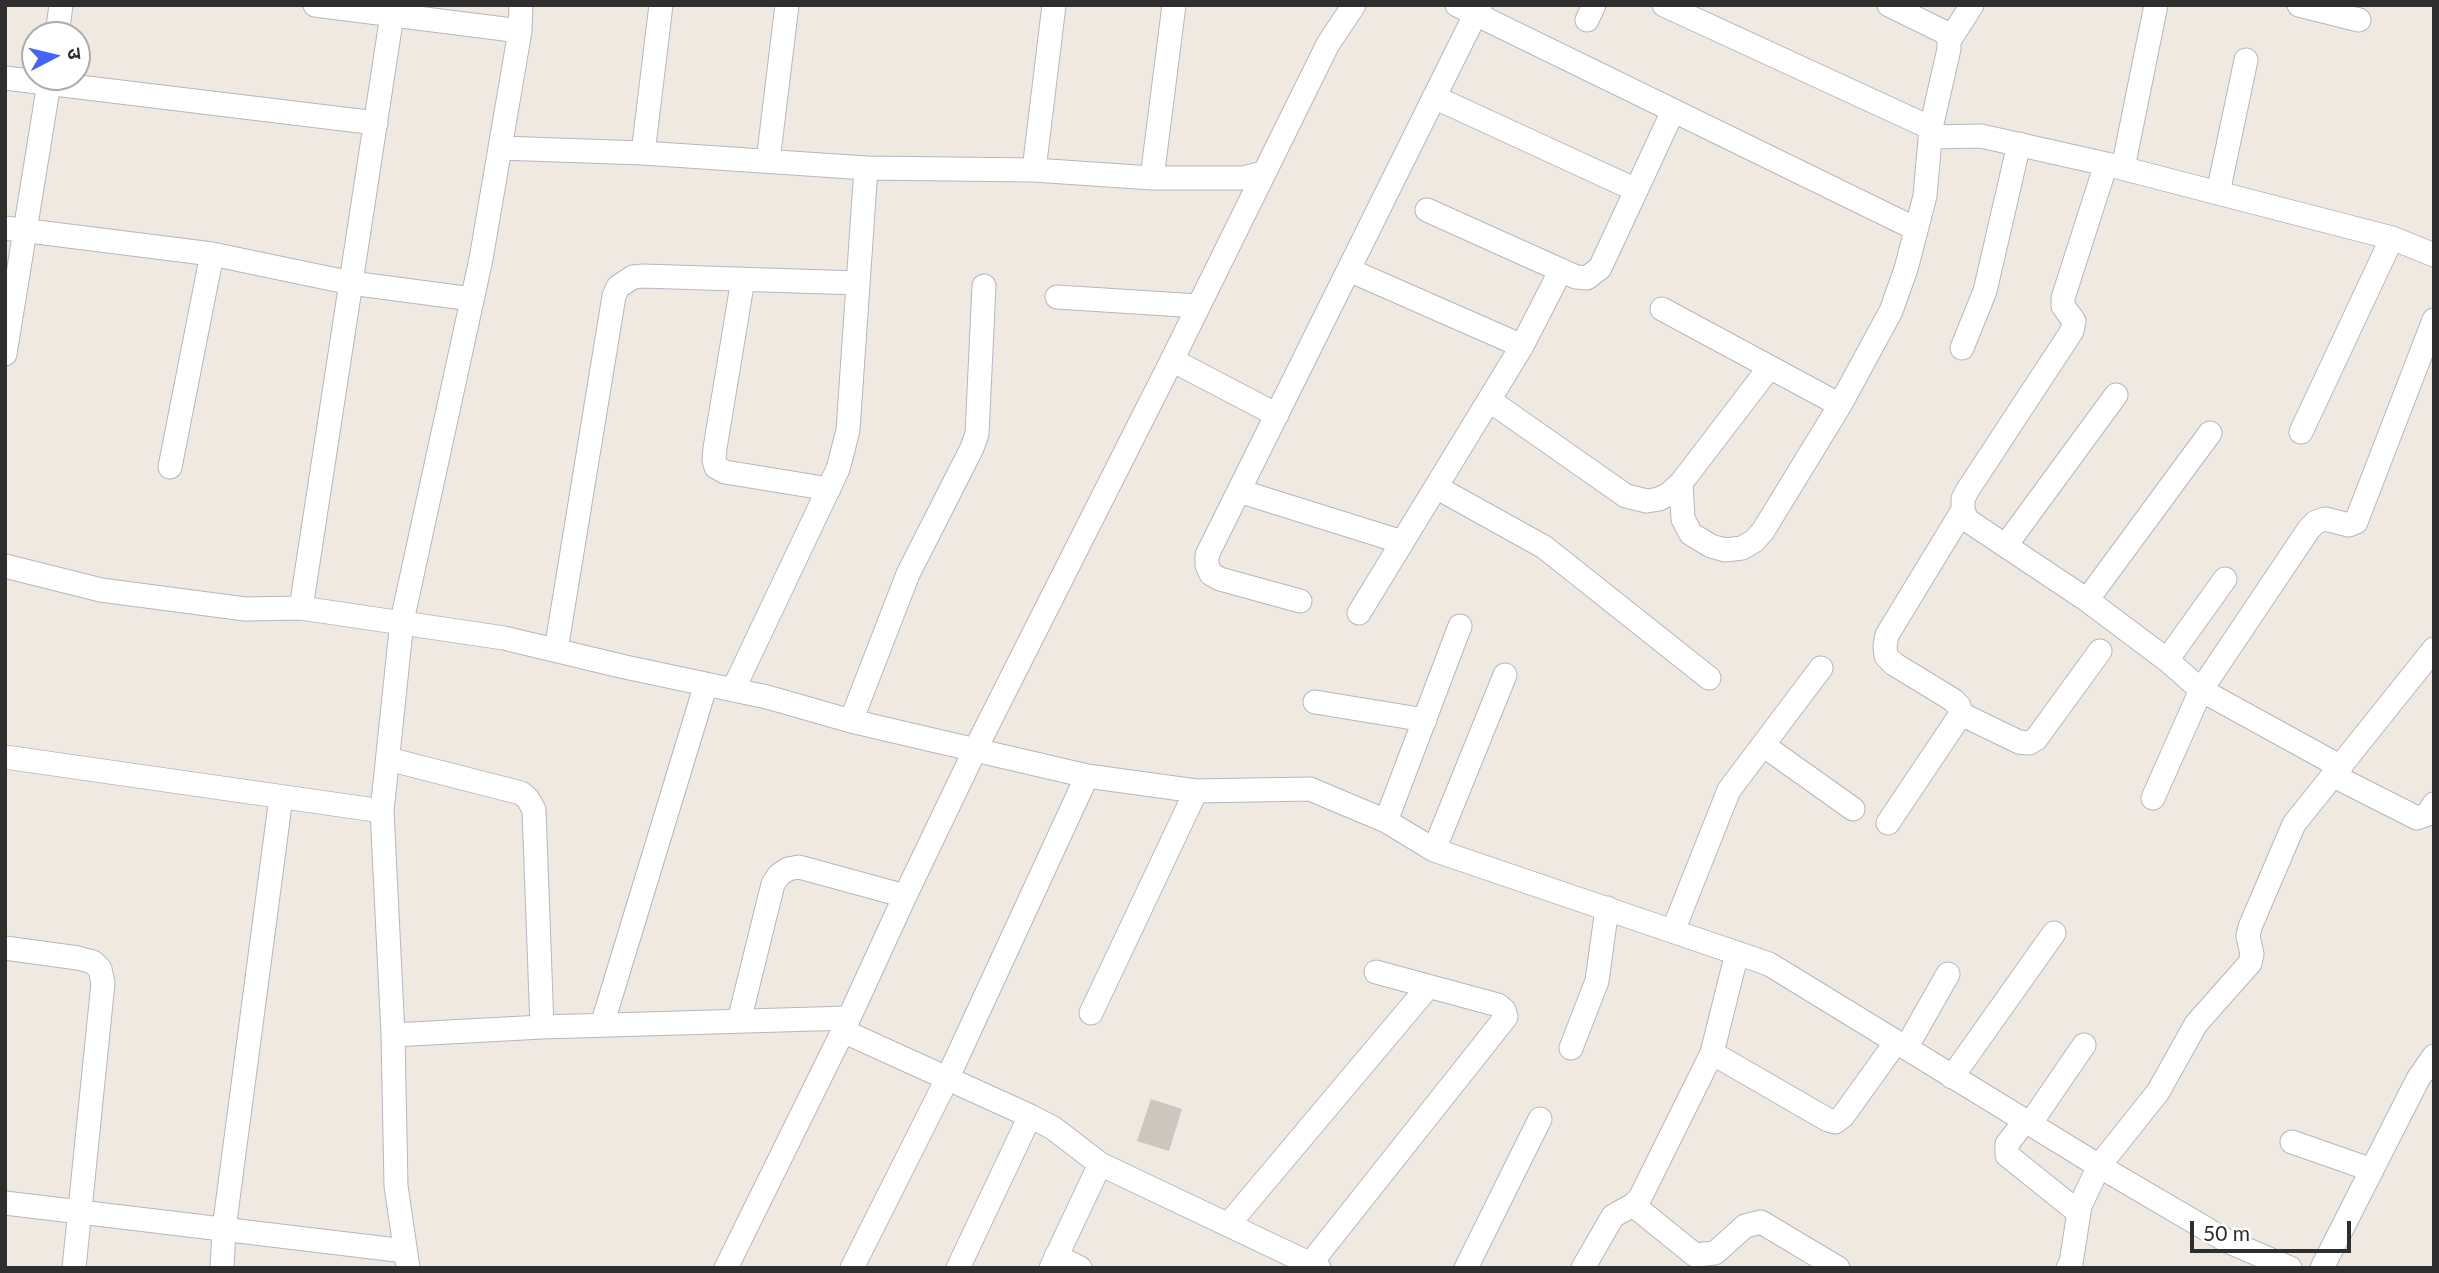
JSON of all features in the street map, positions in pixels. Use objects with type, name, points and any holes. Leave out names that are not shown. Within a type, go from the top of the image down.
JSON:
[{"type":"street","points":[[315,5],[520,31]]},
{"type":"street","points":[[5,1203],[224,1229],[407,1259],[396,1186],[393,1035],[382,811],[402,621],[472,299],[520,31],[521,5]]},
{"type":"street","points":[[643,153],[661,5]]},
{"type":"street","points":[[768,161],[787,5]]},
{"type":"street","points":[[1034,170],[1055,5]]},
{"type":"street","points":[[1152,178],[1174,5]]},
{"type":"street","points":[[726,1268],[846,1024],[975,750],[1198,306],[1247,176],[1354,5]]},
{"type":"street","points":[[1664,5],[1931,132],[1981,136],[2114,166],[2392,238],[2434,255]]},
{"type":"street","points":[[1681,483],[1683,519],[1690,534],[1699,541],[1726,550],[1742,548],[1754,541],[1763,531],[1840,405],[1891,311],[1906,269],[1925,196],[1931,132],[1949,41],[1932,15],[1889,5]]},
{"type":"street","points":[[1949,41],[1972,5]]},
{"type":"street","points":[[2156,5],[2114,166],[2063,298],[2063,306],[2074,321],[2072,331],[1967,491],[1963,499],[1963,510],[1967,520],[2087,600],[2167,660],[2201,690],[2417,818],[2428,814],[2434,804]]},
{"type":"street","points":[[2300,5],[2359,20]]},
{"type":"street","points":[[1300,601],[1220,579],[1211,574],[1207,555],[1434,97],[1471,8],[1673,111],[1916,229]]},
{"type":"street","points":[[301,608],[392,15]]},
{"type":"street","points":[[2218,193],[2246,60]]},
{"type":"street","points":[[91,85],[376,122]]},
{"type":"street","points":[[5,354],[15,229],[47,91]]},
{"type":"street","points":[[1434,97],[1636,190]]},
{"type":"street","points":[[1427,210],[1576,277],[1587,278],[1600,268],[1673,111]]},
{"type":"street","points":[[1962,348],[1985,291],[2019,144]]},
{"type":"street","points":[[500,148],[643,153],[866,167],[1034,170],[1152,178],[1247,176]]},
{"type":"street","points":[[733,690],[838,469],[848,429],[866,167]]},
{"type":"street","points":[[15,229],[212,254],[351,283],[472,299]]},
{"type":"street","points":[[2301,432],[2392,238]]},
{"type":"street","points":[[170,467],[212,254]]},
{"type":"street","points":[[1349,270],[1522,346]]},
{"type":"street","points":[[1359,613],[1522,346],[1561,270]]},
{"type":"street","points":[[556,650],[614,296],[618,287],[633,278],[643,276],[858,283]]},
{"type":"street","points":[[743,279],[715,448],[716,467],[724,472],[829,489]]},
{"type":"street","points":[[851,721],[908,574],[975,441],[984,286]]},
{"type":"street","points":[[1057,297],[1198,306]]},
{"type":"street","points":[[1662,309],[1840,405]]},
{"type":"street","points":[[2153,798],[2201,690],[2309,528],[2325,519],[2349,525],[2356,522],[2434,320]]},
{"type":"street","points":[[1172,360],[1277,415]]},
{"type":"street","points":[[1489,400],[1626,496],[1647,501],[1670,494],[1681,483],[1769,368]]},
{"type":"street","points":[[2006,545],[2116,395]]},
{"type":"street","points":[[2087,600],[2210,433]]},
{"type":"street","points":[[1436,487],[1544,547],[1709,678]]},
{"type":"street","points":[[1239,491],[1402,542]]},
{"type":"street","points":[[1888,823],[1961,714],[1959,706],[1953,700],[1894,664],[1886,656],[1885,646],[1887,635],[1963,510]]},
{"type":"street","points":[[5,566],[101,590],[245,609],[301,608],[504,638],[733,690],[851,721],[1087,776],[1196,791],[1310,789],[1386,821],[1434,850],[1769,964],[2227,1241],[2290,1268]]},
{"type":"street","points":[[2167,660],[2225,579]]},
{"type":"street","points":[[1386,821],[1460,626]]},
{"type":"street","points":[[2073,1266],[2078,1212],[2099,1166],[2158,1092],[2196,1024],[2250,962],[2250,927],[2288,836],[2301,814],[2434,649]]},
{"type":"street","points":[[1961,714],[2019,742],[2029,743],[2036,739],[2100,651]]},
{"type":"street","points":[[1673,931],[1729,790],[1821,668]]},
{"type":"street","points":[[1434,850],[1505,674]]},
{"type":"street","points":[[602,1025],[706,684]]},
{"type":"street","points":[[1315,702],[1424,720]]},
{"type":"street","points":[[1763,745],[1853,809]]},
{"type":"street","points":[[5,757],[382,811]]},
{"type":"street","points":[[388,759],[510,789],[528,799],[534,810],[542,1027]]},
{"type":"street","points":[[852,1268],[948,1077],[1087,776]]},
{"type":"street","points":[[1091,1013],[1196,791]]},
{"type":"street","points":[[222,1268],[224,1229],[281,797]]},
{"type":"street","points":[[739,1021],[773,884],[779,875],[788,869],[799,867],[905,896]]},
{"type":"street","points":[[1571,1048],[1597,981],[1607,908]]},
{"type":"street","points":[[1952,1077],[2054,933]]},
{"type":"street","points":[[5,948],[78,958],[93,962],[100,969],[103,983],[74,1268]]},
{"type":"street","points":[[1583,1268],[1613,1216],[1640,1198],[1712,1053],[1737,953]]},
{"type":"street","points":[[393,1035],[739,1021],[846,1024],[1053,1128],[1100,1164],[1312,1266],[1506,1017],[1504,1010],[1498,1005],[1376,972]]},
{"type":"street","points":[[1712,1053],[1835,1122],[1843,1116],[1901,1045],[1948,974]]},
{"type":"street","points":[[1228,1225],[1428,987]]},
{"type":"street","points":[[2078,1212],[2007,1155],[2007,1144],[2027,1122],[2084,1045]]},
{"type":"street","points":[[2322,1268],[2372,1170],[2426,1083],[2434,1056]]},
{"type":"street","points":[[958,1268],[1030,1116]]},
{"type":"street","points":[[1466,1268],[1541,1119]]},
{"type":"street","points":[[2292,1142],[2372,1170]]},
{"type":"street","points":[[1080,1268],[1054,1262],[1100,1164]]},
{"type":"street","points":[[1633,1205],[1702,1261],[1745,1226],[1761,1222],[1838,1268]]},
{"type":"building","points":[[1151,1099],[1182,1109],[1169,1151],[1137,1141]]}]
